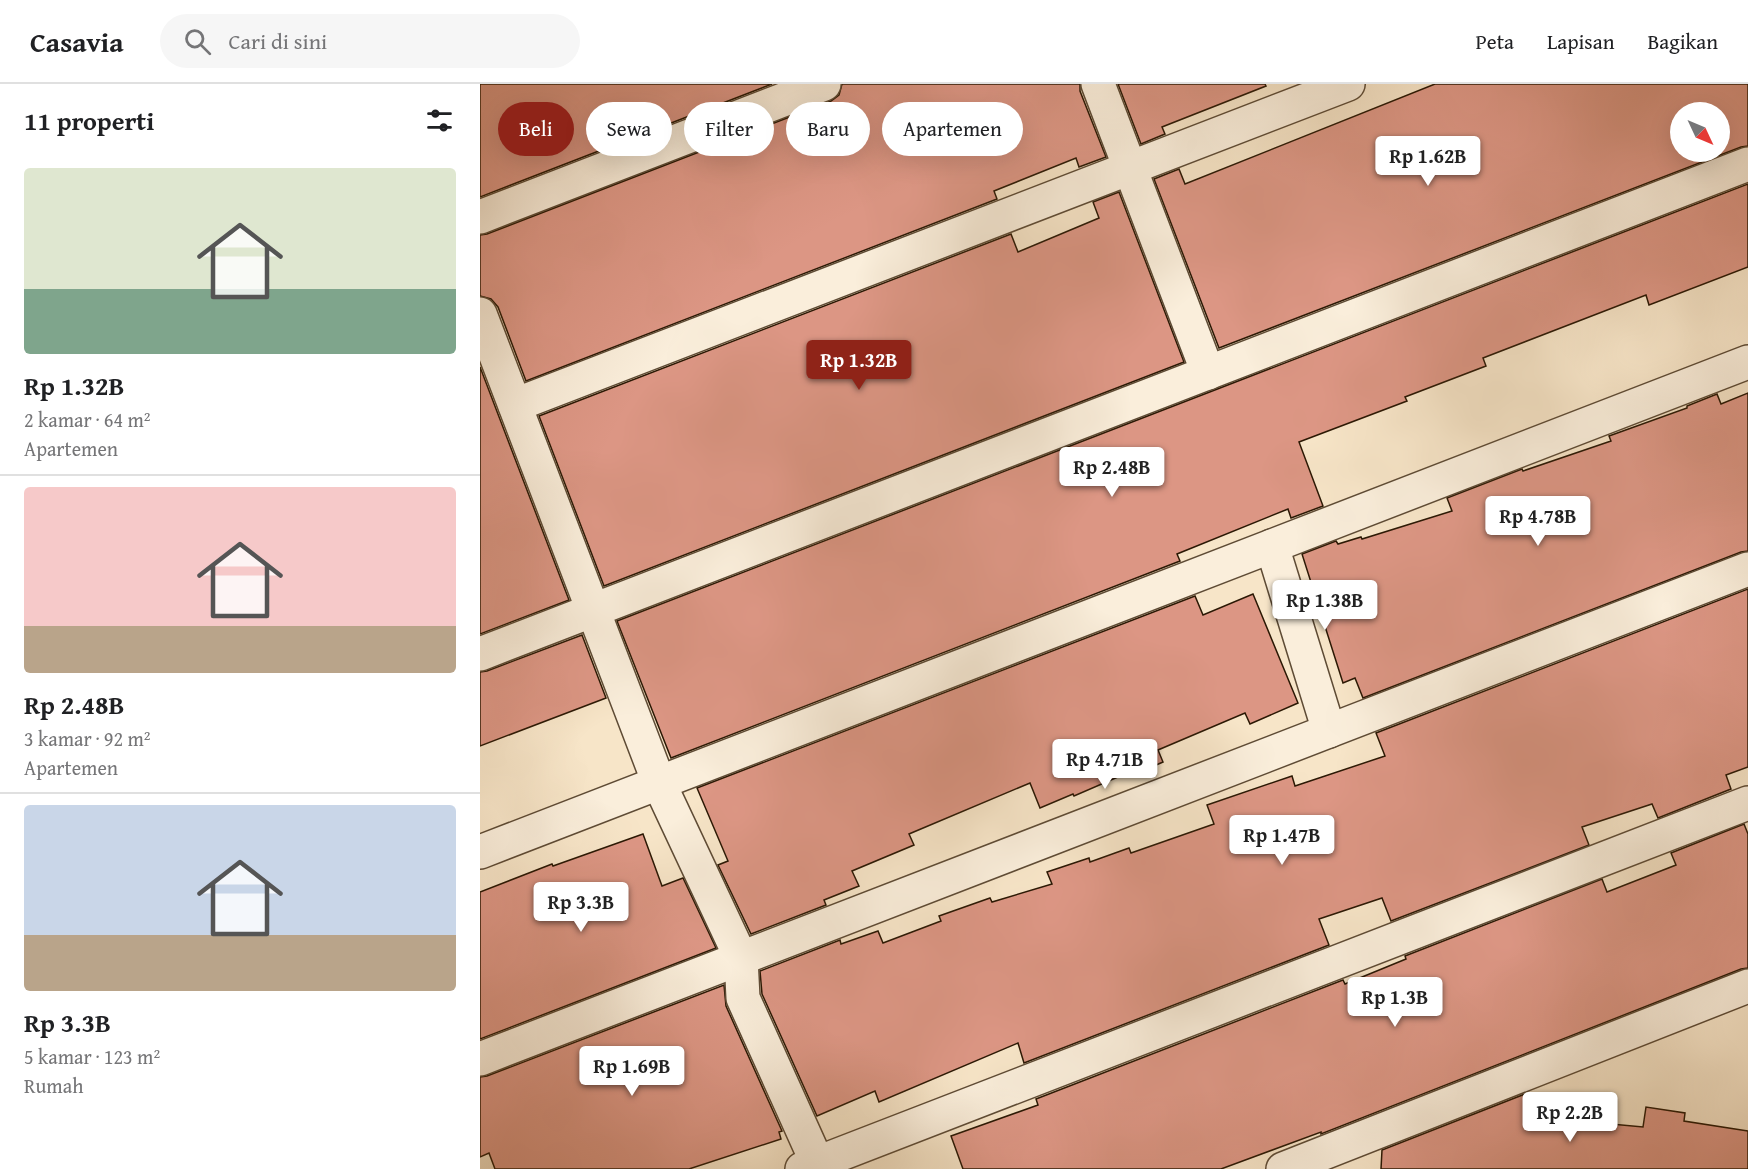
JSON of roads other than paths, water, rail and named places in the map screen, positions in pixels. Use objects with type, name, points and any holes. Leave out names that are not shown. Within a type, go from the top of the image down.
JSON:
[{"type":"street","points":[[480,217],[824,84]]},
{"type":"street","points":[[1098,84],[1208,373]]},
{"type":"street","points":[[515,405],[1348,84]]},
{"type":"street","points":[[480,654],[1748,164]]},
{"type":"street","points":[[480,314],[659,783],[741,958],[743,998],[813,1167],[1748,803]]},
{"type":"street","points":[[480,852],[1748,362]]},
{"type":"street","points":[[1272,546],[1329,731]]},
{"type":"street","points":[[480,1059],[1748,569]]},
{"type":"street","points":[[1283,1169],[1748,986]]}]
